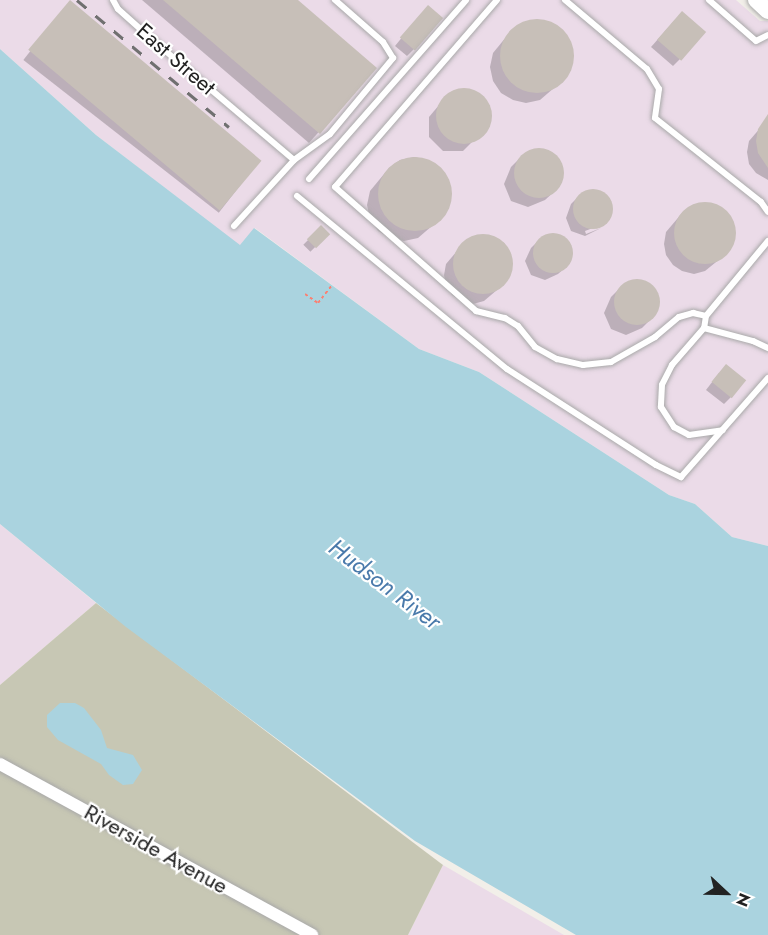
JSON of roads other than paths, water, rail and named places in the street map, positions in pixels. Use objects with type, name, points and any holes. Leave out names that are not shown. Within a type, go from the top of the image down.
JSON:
[{"type":"street","points":[[756,0],[768,11]]},
{"type":"street","name":"Riverside Avenue","points":[[0,764],[312,935]]},
{"type":"lane","name":"East Street","points":[[113,0],[118,9],[294,160]]},
{"type":"lane","points":[[234,226],[294,160],[330,134],[393,58],[383,42],[335,0]]},
{"type":"lane","points":[[309,179],[466,0]]},
{"type":"lane","points":[[497,0],[335,187],[476,311],[505,318],[518,326],[536,347],[557,359],[583,365],[612,362],[656,337],[679,317],[693,313],[706,316]]},
{"type":"lane","points":[[565,0],[646,69],[659,89],[656,118],[761,202],[768,212]]},
{"type":"lane","points":[[709,0],[756,41],[768,35]]},
{"type":"lane","points":[[297,196],[507,369],[656,465],[681,477],[768,378]]},
{"type":"lane","points":[[723,430],[689,435],[674,427],[661,406],[662,385],[672,365],[704,328],[706,316],[768,241]]},
{"type":"lane","points":[[704,328],[753,340],[768,348]]},
{"type":"water","name":"Hudson River","points":[[0,49],[96,135],[240,245],[254,228],[419,349],[479,372],[669,495],[695,504],[732,537],[768,546],[768,935],[576,935],[415,841],[126,627],[0,524]]},
{"type":"water","points":[[60,703],[75,703],[84,708],[101,730],[107,748],[133,755],[142,770],[133,784],[123,785],[109,775],[101,764],[58,740],[47,727],[47,715]]},
{"type":"railway","points":[[77,0],[229,127]]}]
